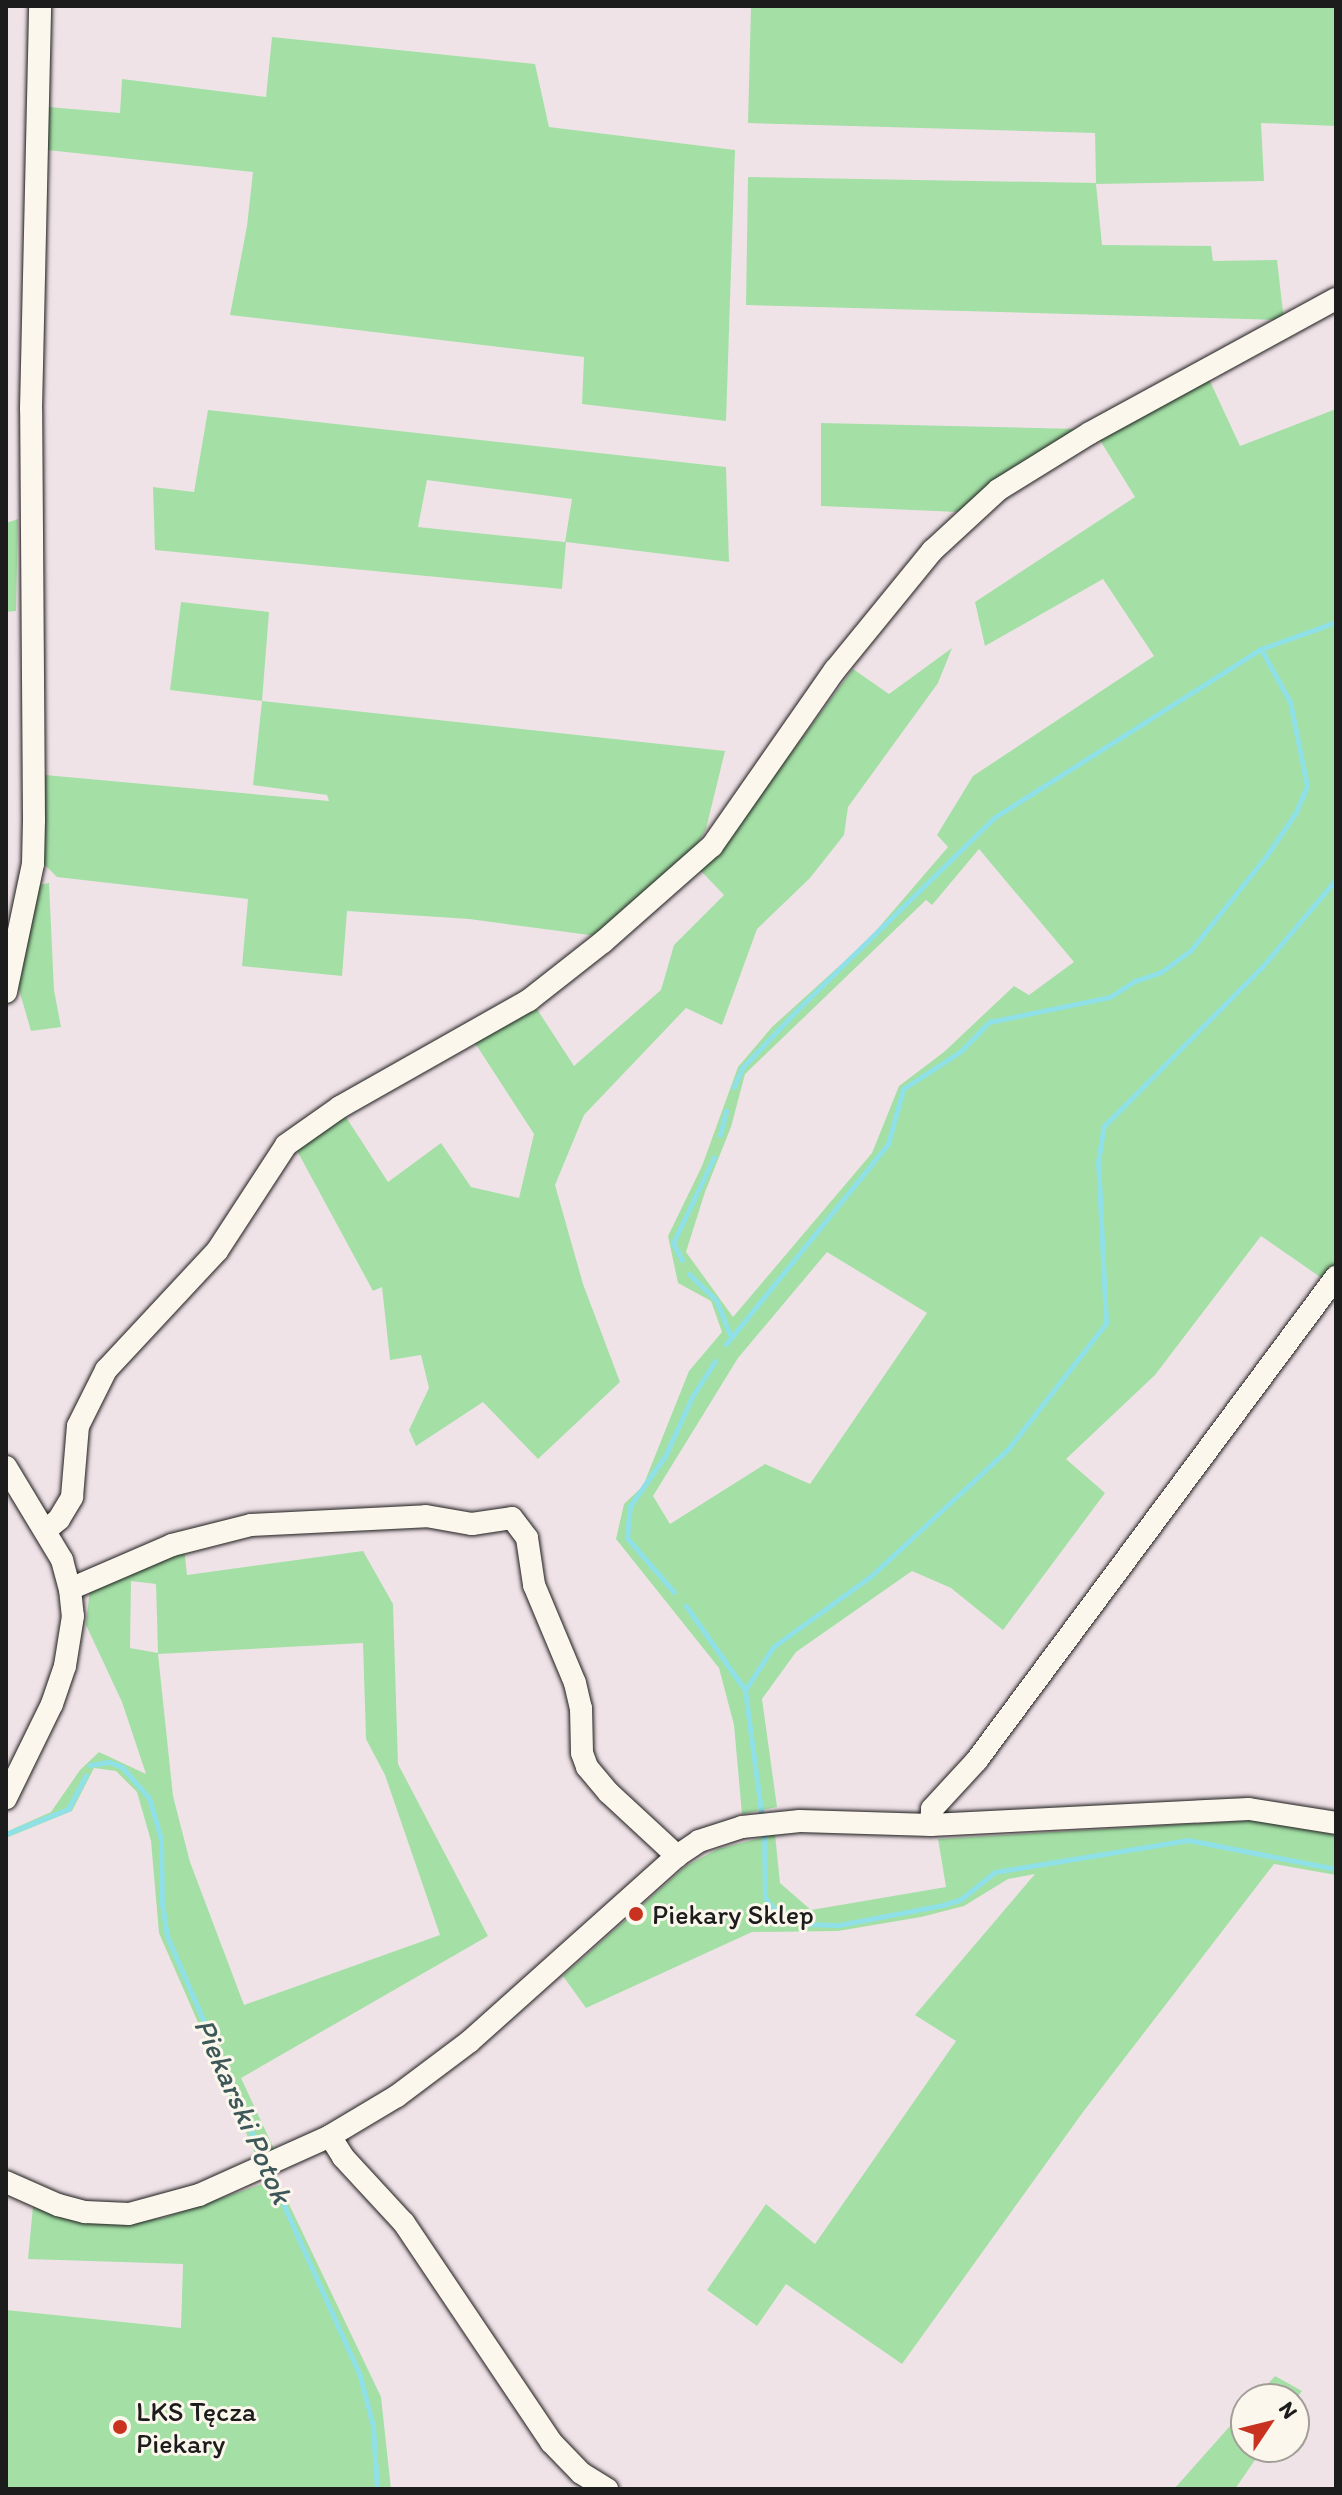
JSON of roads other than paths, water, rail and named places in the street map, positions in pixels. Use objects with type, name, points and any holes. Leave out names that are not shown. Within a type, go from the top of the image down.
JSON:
[{"type":"street","points":[[6,992],[33,864],[31,409],[40,6]]},
{"type":"street","points":[[46,1530],[59,1519],[72,1497],[71,1471],[78,1426],[106,1370],[217,1251],[286,1145],[340,1107],[529,1000],[603,942],[712,846],[835,670],[932,551],[987,499],[1090,433],[1336,299]]},
{"type":"street","points":[[931,1825],[932,1809],[977,1760],[1336,1277]]},
{"type":"street","points":[[6,1467],[62,1560],[73,1616],[65,1666],[44,1725],[6,1798]]},
{"type":"street","points":[[70,1589],[172,1545],[251,1525],[426,1516],[472,1524],[512,1518],[527,1538],[534,1585],[575,1683],[581,1708],[582,1753],[587,1767],[609,1793],[677,1856]]},
{"type":"street","points":[[6,2182],[58,2205],[85,2212],[120,2214],[168,2206],[330,2136],[397,2096],[469,2042],[677,1856],[699,1841],[742,1827],[777,1822],[931,1825],[1249,1809],[1336,1823]]},
{"type":"street","points":[[330,2136],[343,2157],[404,2223],[551,2442],[581,2473],[607,2489]]},
{"type":"waterway","points":[[734,1087],[742,1068],[797,1010],[995,817],[1261,649],[1336,622]]},
{"type":"waterway","points":[[726,1344],[888,1144],[903,1089],[961,1051],[989,1022],[1110,997],[1135,981],[1161,972],[1190,951],[1267,855],[1296,812],[1307,786],[1290,702],[1261,649]]},
{"type":"waterway","points":[[745,1690],[773,1647],[871,1576],[1008,1449],[1106,1323],[1098,1162],[1104,1126],[1262,967],[1336,879]]},
{"type":"waterway","points":[[720,1135],[726,1111]]},
{"type":"waterway","points":[[682,1260],[673,1243],[714,1157]]},
{"type":"waterway","points":[[689,1274],[716,1300],[731,1337]]},
{"type":"waterway","points":[[674,1592],[627,1538],[630,1506],[665,1456],[692,1397],[715,1361]]},
{"type":"waterway","points":[[686,1606],[745,1690],[762,1820]]},
{"type":"waterway","name":"Piekarski Potok","points":[[90,1765],[109,1762],[122,1767],[149,1798],[161,1839],[162,1904],[167,1936],[264,2161]]},
{"type":"waterway","name":"Piekarski Potok","points":[[6,1834],[68,1809],[86,1775]]},
{"type":"waterway","points":[[764,1830],[765,1898],[780,1916],[805,1924],[839,1925],[943,1905],[961,1899],[995,1872],[1188,1840],[1336,1869]]},
{"type":"waterway","name":"Piekarski Potok","points":[[268,2170],[360,2376],[373,2426],[377,2489]]},
{"type":"place","name":"Piekary Sklep","points":[[636,1914]]},
{"type":"place","name":"LKS Tęcza Piekary","points":[[120,2427]]}]
